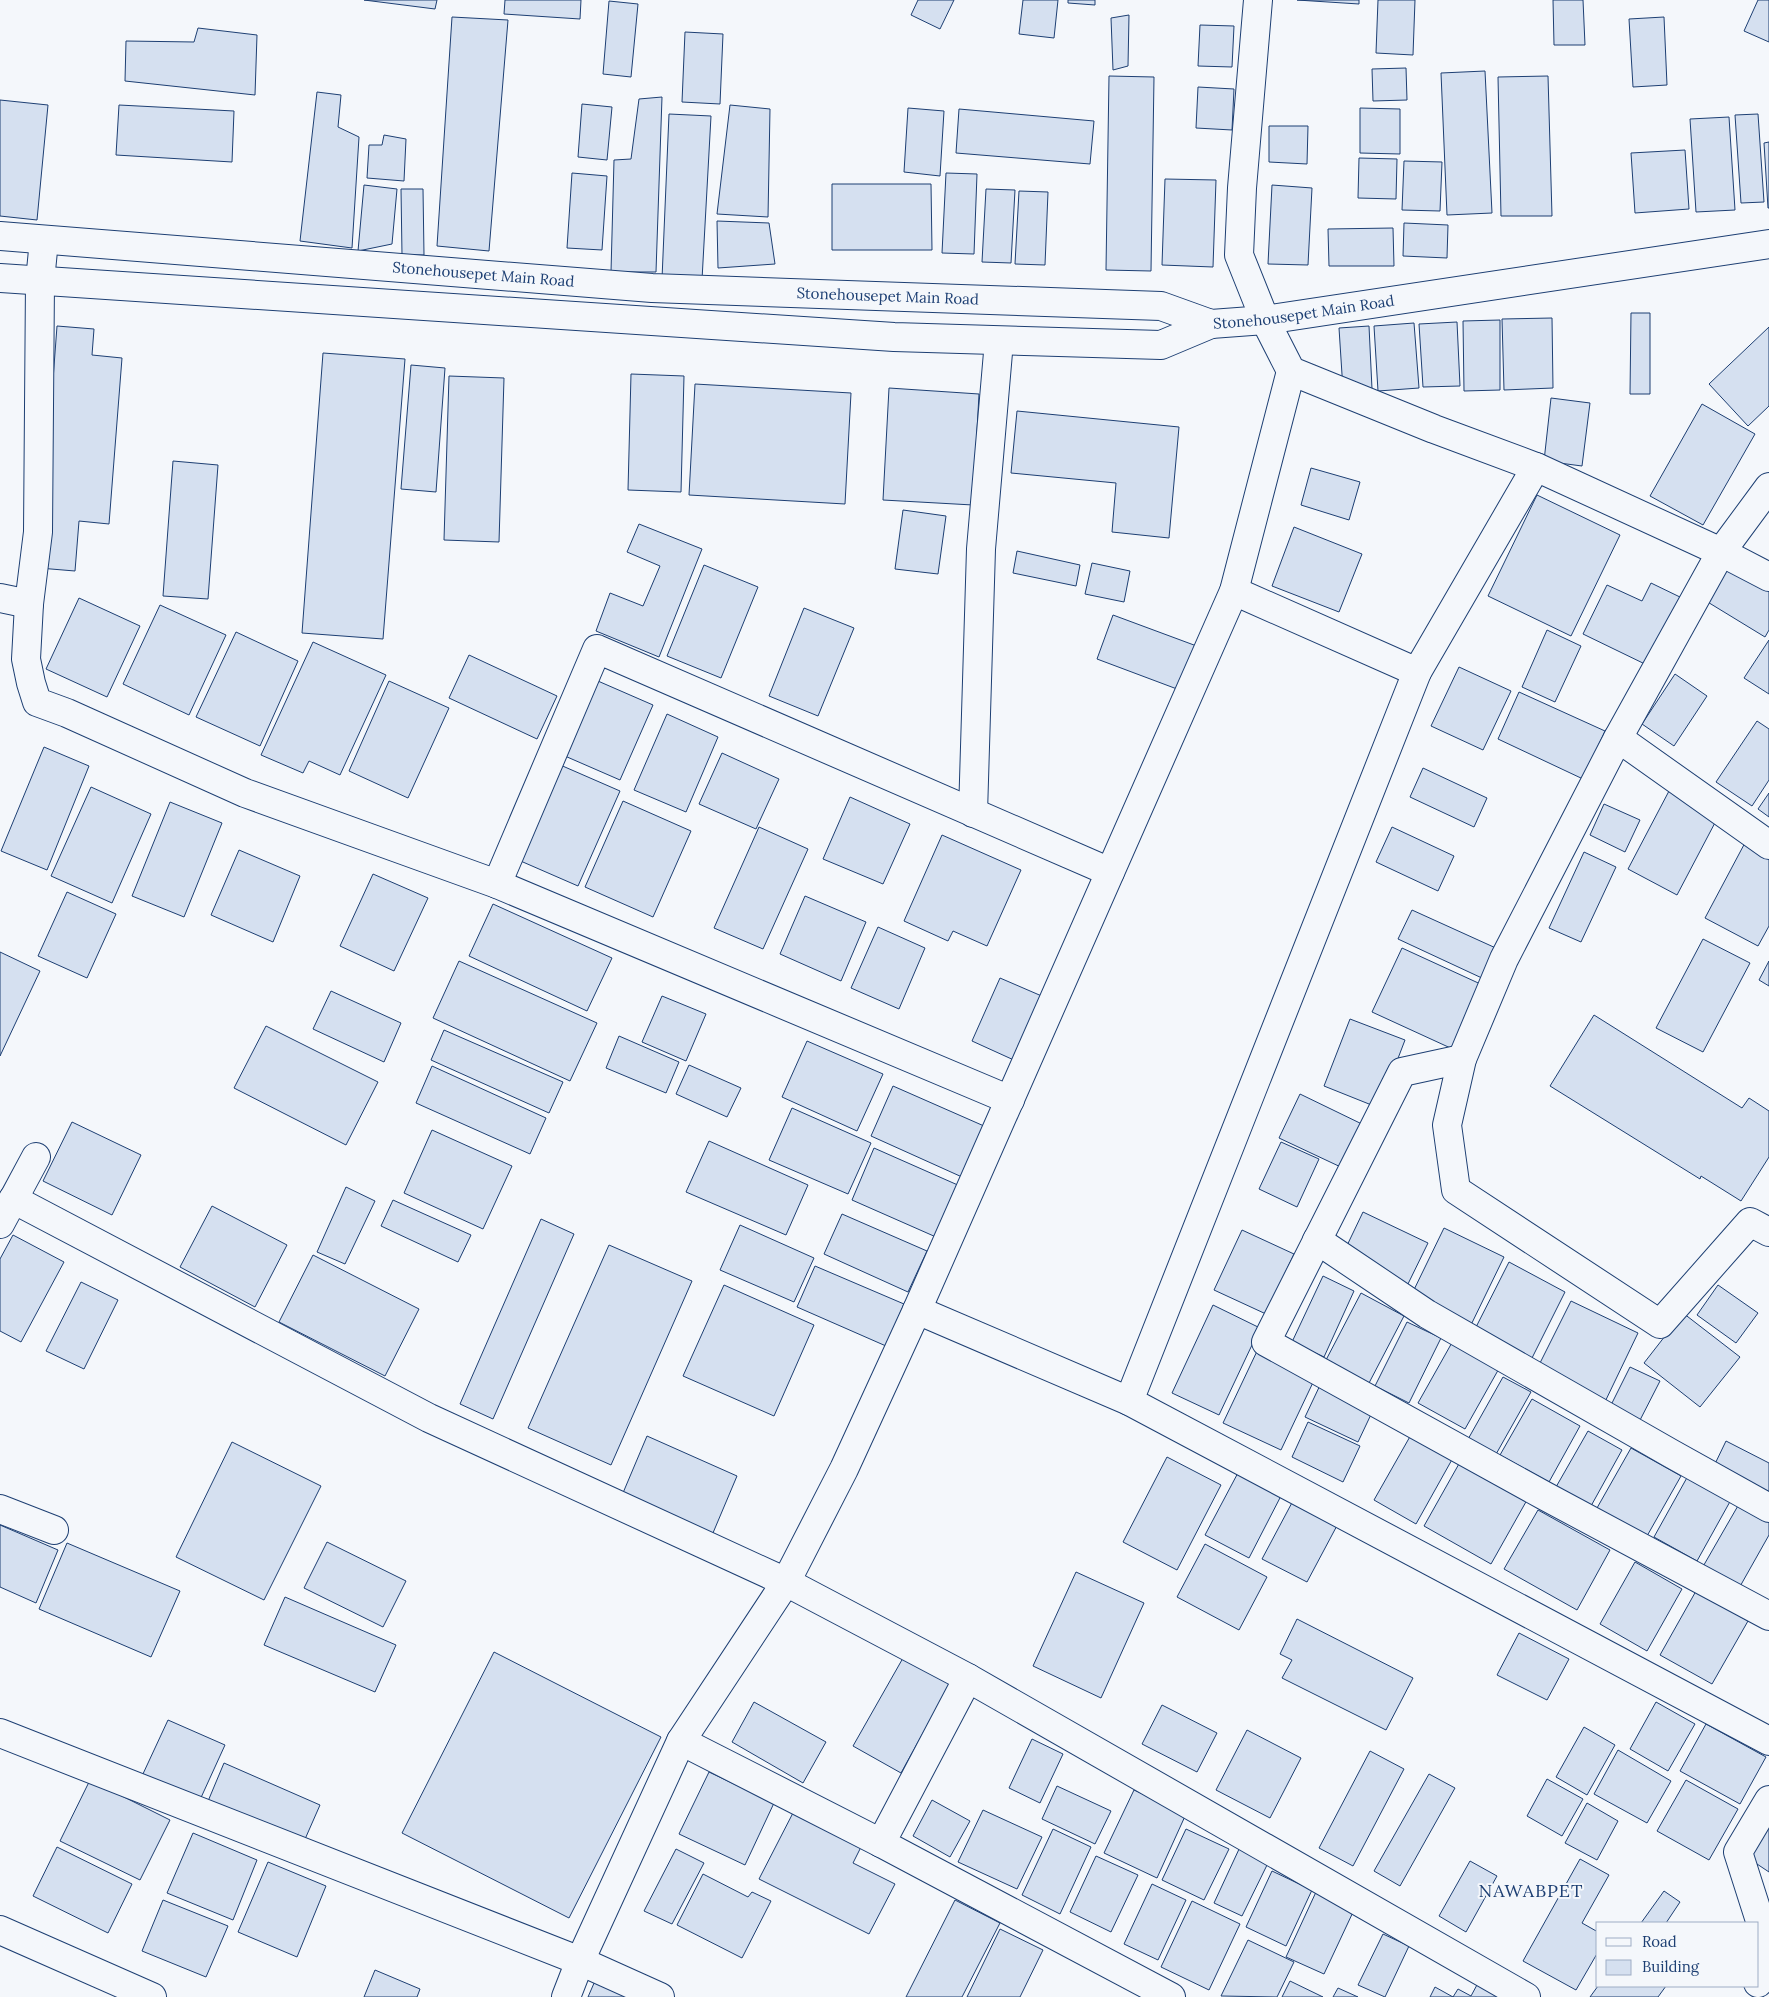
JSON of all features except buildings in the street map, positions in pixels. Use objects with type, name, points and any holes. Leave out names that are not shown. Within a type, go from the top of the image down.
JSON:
[{"type":"street","points":[[1258,0],[1242,188],[1240,255],[1265,320],[1291,371],[1434,429],[1536,467],[1721,552],[1769,577]]},
{"type":"street","name":"Stonehousepet Main Road","points":[[0,236],[652,288],[1161,306],[1211,324],[1265,320],[1769,244]]},
{"type":"street","points":[[44,240],[40,281],[38,532],[29,604],[26,659],[37,702],[67,713],[245,793],[497,884],[1010,1100]]},
{"type":"street","points":[[0,278],[894,337],[999,341],[1161,345],[1211,324]]},
{"type":"street","points":[[894,297],[894,337]]},
{"type":"street","points":[[973,813],[981,549],[999,341]]},
{"type":"street","points":[[566,1997],[580,1961],[681,1741],[786,1582],[844,1469],[917,1310],[1234,591],[1291,371]]},
{"type":"street","points":[[1129,1402],[1417,672],[1536,467]]},
{"type":"street","points":[[1769,487],[1721,552],[1618,738],[1504,959],[1462,1060],[1447,1125],[1456,1190],[1660,1324],[1750,1222],[1769,1232]]},
{"type":"street","points":[[1234,591],[1417,672]]},
{"type":"street","points":[[0,598],[29,604]]},
{"type":"street","points":[[497,884],[597,649],[1110,872]]},
{"type":"street","points":[[1618,738],[1769,845]]},
{"type":"street","points":[[1462,1060],[1402,1072],[1266,1342],[1545,1496],[1769,1616]]},
{"type":"street","points":[[0,1224],[36,1156]]},
{"type":"street","points":[[13,1199],[429,1418],[786,1582],[968,1678],[1526,1997]]},
{"type":"street","points":[[1317,1240],[1427,1314],[1769,1508]]},
{"type":"street","points":[[917,1310],[1129,1402],[1769,1741]]},
{"type":"street","points":[[0,1509],[54,1530]]},
{"type":"street","points":[[881,1843],[968,1678]]},
{"type":"street","points":[[0,1733],[580,1961],[660,1997]]},
{"type":"street","points":[[681,1741],[881,1843],[1171,1997]]},
{"type":"street","points":[[1769,1800],[1738,1852],[1769,1949]]},
{"type":"street","points":[[0,1930],[152,1997]]},
{"type":"street","points":[[1759,1981],[1769,1961]]},
{"type":"district","name":"NAWABPET","points":[[1531,1891]]}]
